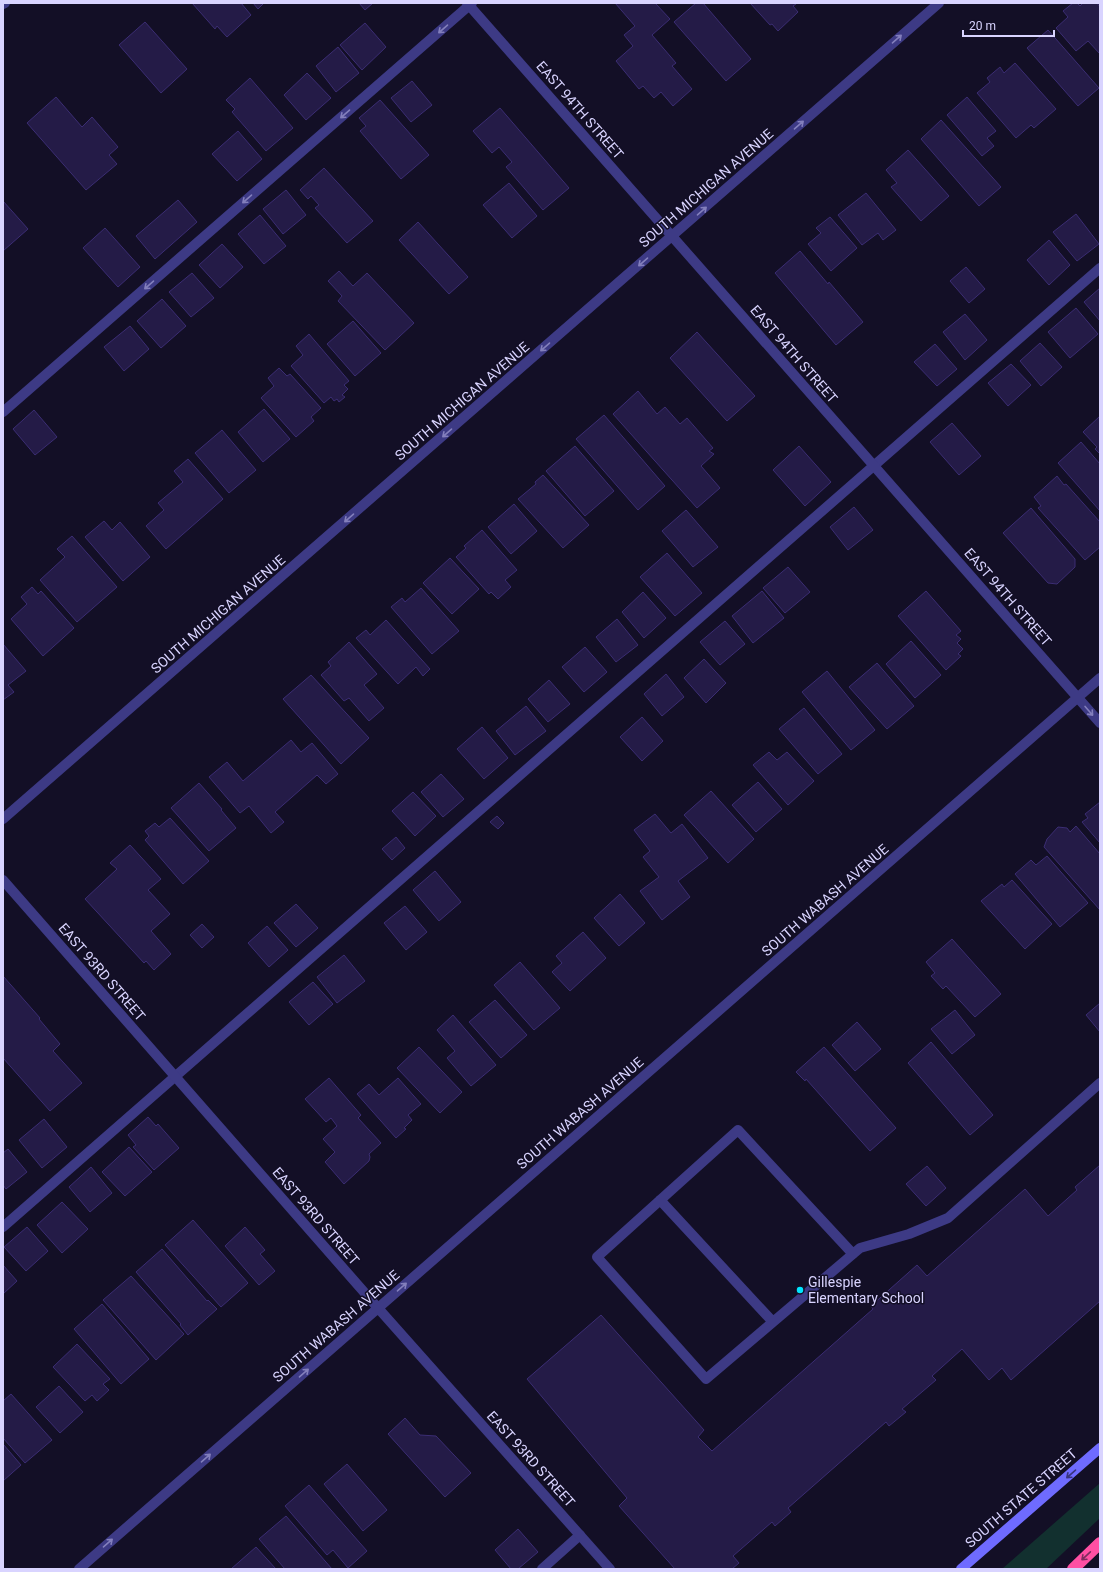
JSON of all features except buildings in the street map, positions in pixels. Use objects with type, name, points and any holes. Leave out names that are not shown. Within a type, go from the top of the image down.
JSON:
[{"type":"highway","points":[[1073,1569],[1100,1543]]},
{"type":"main road","name":"SOUTH STATE STREET","points":[[961,1569],[1100,1448]]},
{"type":"street","name":"SOUTH MICHIGAN AVENUE","points":[[3,819],[938,3]]},
{"type":"street","name":"EAST 94TH STREET","points":[[470,4],[1100,723]]},
{"type":"street","points":[[3,412],[470,4]]},
{"type":"street","points":[[3,1227],[1100,268]]},
{"type":"street","name":"SOUTH WABASH AVENUE","points":[[79,1569],[1100,678]]},
{"type":"street","name":"EAST 93RD STREET","points":[[3,880],[378,1308],[610,1569]]},
{"type":"street","points":[[853,1254],[738,1130],[597,1257],[706,1379],[853,1254],[860,1248],[909,1234],[948,1218],[1100,1083]]},
{"type":"street","points":[[660,1200],[773,1322]]},
{"type":"street","points":[[542,1569],[580,1535]]},
{"type":"green space","points":[[1100,1483],[1100,1518],[1046,1569],[1002,1569]]},
{"type":"place","name":"Gillespie Elementary School","points":[[800,1290]]}]
